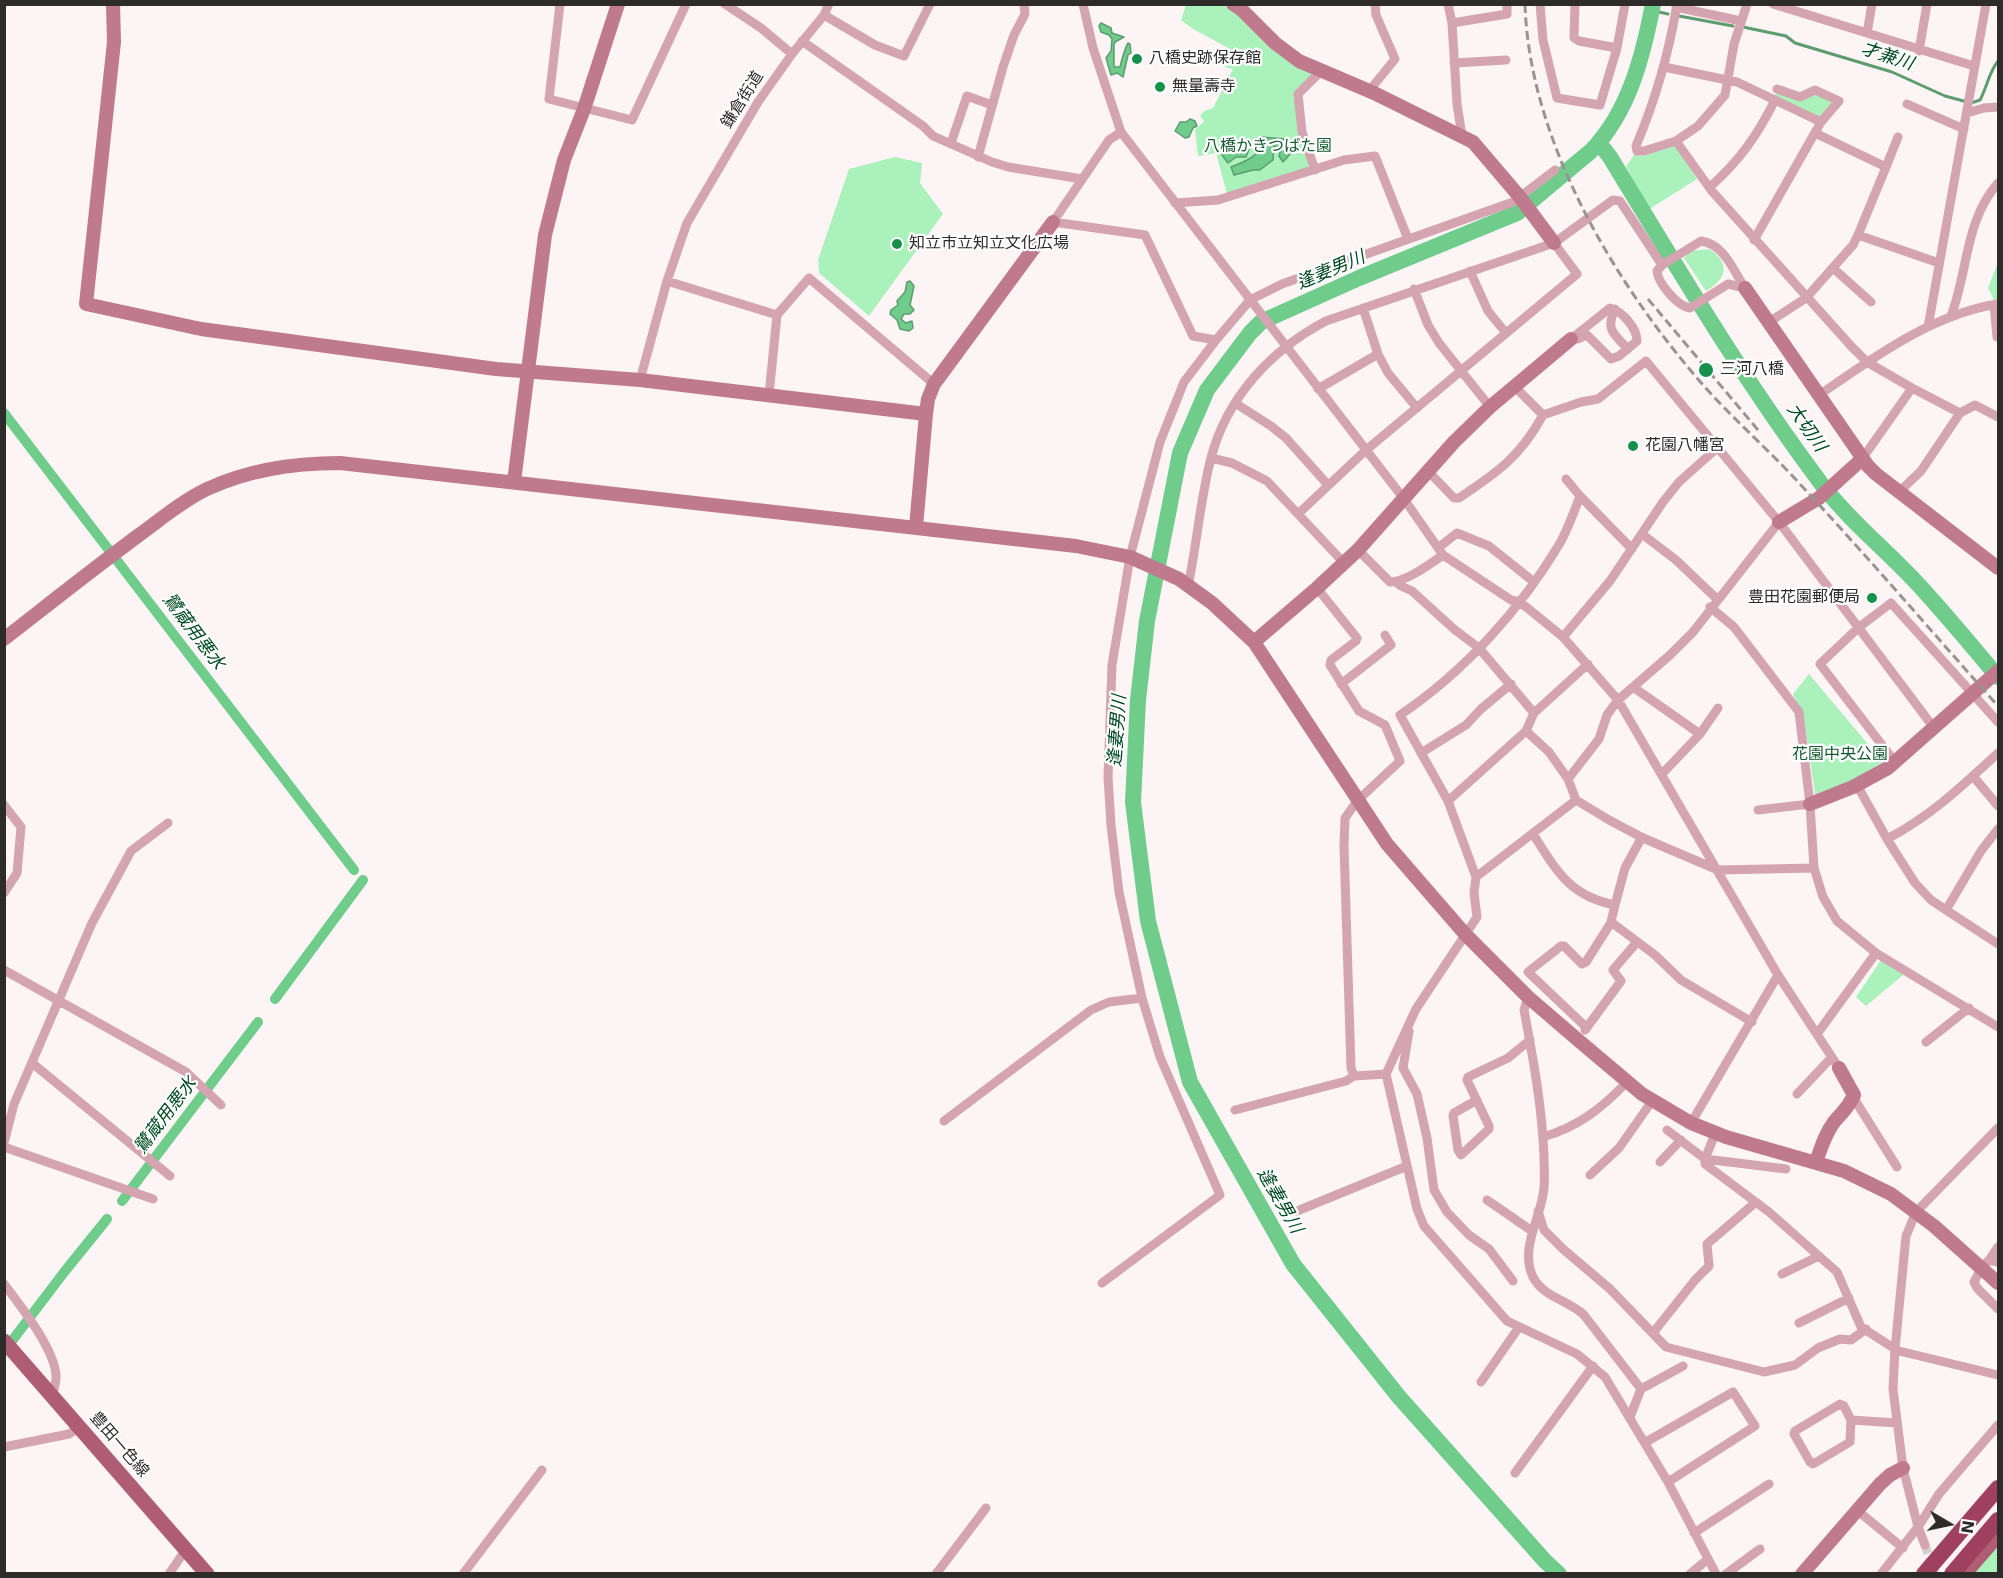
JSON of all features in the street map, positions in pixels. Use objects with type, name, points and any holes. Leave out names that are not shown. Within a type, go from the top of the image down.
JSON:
[{"type":"highway","points":[[1924,1574],[1998,1488]]},
{"type":"highway","points":[[1952,1574],[1998,1520]]},
{"type":"highway","points":[[1958,1574],[1998,1534]]},
{"type":"main road","name":"豊田一色線","points":[[8,1346],[207,1574]]},
{"type":"main road","points":[[1918,1574],[1998,1481]]},
{"type":"main road","points":[[1964,1574],[1998,1534]]},
{"type":"street","points":[[113,4],[114,42],[86,304],[201,329],[496,369],[640,380],[926,414]]},
{"type":"street","points":[[560,4],[549,99],[632,120],[686,4]]},
{"type":"street","points":[[514,482],[544,235],[564,160],[584,109],[618,4]]},
{"type":"street","points":[[725,4],[761,28],[792,54]]},
{"type":"street","name":"鎌倉街道","points":[[640,380],[667,281],[690,217],[758,102],[792,54],[824,15],[829,4]]},
{"type":"street","points":[[824,15],[874,45],[904,56],[930,4]]},
{"type":"street","points":[[978,157],[1014,35],[1025,14],[1024,4]]},
{"type":"street","points":[[1083,4],[1093,48],[1121,132],[1404,499],[1440,552],[1511,600],[1520,602],[1563,637],[1618,700],[1778,975],[1836,1062],[1853,1097],[1897,1167]]},
{"type":"street","points":[[1233,4],[1299,61],[1369,91],[1473,142],[1520,198],[1577,274],[1365,451],[1299,513]]},
{"type":"street","points":[[1369,91],[1395,59],[1376,15],[1375,4]]},
{"type":"street","points":[[1448,4],[1452,23],[1462,136]]},
{"type":"street","points":[[1452,23],[1507,14],[1507,4]]},
{"type":"street","points":[[1540,4],[1543,40],[1558,99],[1600,105],[1617,48],[1625,4]]},
{"type":"street","points":[[1575,4],[1574,38],[1617,48]]},
{"type":"street","points":[[1741,21],[1704,9],[1676,6],[1664,67],[1636,146],[1637,151],[1676,141],[1698,126],[1725,95],[1741,21],[1747,4]]},
{"type":"street","points":[[1773,4],[1919,51],[1974,66]]},
{"type":"street","points":[[1813,15],[1815,4]]},
{"type":"street","points":[[1867,33],[1872,4]]},
{"type":"street","points":[[1919,51],[1927,4]]},
{"type":"street","points":[[1928,327],[1986,4]]},
{"type":"street","points":[[802,41],[923,126],[933,136],[978,157],[1008,167],[1082,179]]},
{"type":"street","points":[[1454,63],[1506,60]]},
{"type":"street","points":[[1664,67],[1728,79],[1821,122]]},
{"type":"street","points":[[1316,170],[1302,132],[1298,94],[1321,71]]},
{"type":"street","points":[[1754,240],[1821,122],[1839,100],[1815,90],[1800,97],[1777,89]]},
{"type":"street","points":[[951,143],[967,96],[992,105]]},
{"type":"street","points":[[1710,187],[1744,153],[1760,130],[1775,100]]},
{"type":"street","points":[[1907,104],[1964,129]]},
{"type":"street","points":[[1968,106],[1998,107]]},
{"type":"street","points":[[916,527],[926,414],[928,399],[934,384],[1053,222],[1109,140],[1121,132]]},
{"type":"street","points":[[1815,133],[1886,167]]},
{"type":"street","points":[[1769,322],[1806,298],[1853,245],[1898,137]]},
{"type":"street","points":[[1676,141],[1754,240],[1867,362],[1960,412]]},
{"type":"street","points":[[1175,203],[1218,200],[1344,160],[1375,156],[1408,239]]},
{"type":"street","points":[[1102,1282],[1220,1195],[1160,1056],[1142,998],[1119,891],[1110,825],[1108,777],[1112,665],[1166,425],[1184,382],[1216,340],[1252,302],[1282,284],[1513,202],[1555,170]]},
{"type":"street","points":[[1951,316],[1958,297],[1967,250],[1977,216],[1984,201],[1998,183]]},
{"type":"street","points":[[1184,582],[1211,458],[1223,425],[1234,403],[1257,372],[1302,333],[1326,321],[1470,271],[1549,237],[1574,230],[1604,205],[1616,200],[1620,201],[1662,265]]},
{"type":"street","points":[[1053,222],[1144,235],[1193,336],[1216,340]]},
{"type":"street","points":[[1858,235],[1939,263]]},
{"type":"street","points":[[1745,288],[1728,284],[1690,308],[1683,307],[1657,276],[1657,271],[1662,265],[1701,241],[1715,245],[1731,266],[1862,459],[1876,474],[1998,566]]},
{"type":"street","points":[[1728,284],[1731,266]]},
{"type":"street","points":[[1833,268],[1871,302]]},
{"type":"street","points":[[1470,271],[1488,311],[1506,333]]},
{"type":"street","points":[[769,395],[777,315],[809,278],[934,384]]},
{"type":"street","points":[[667,281],[777,315]]},
{"type":"street","points":[[1414,289],[1428,325],[1439,343],[1490,406]]},
{"type":"street","points":[[1819,395],[1889,348],[1951,316],[1996,304],[1998,337]]},
{"type":"street","points":[[1363,308],[1378,354],[1388,372],[1417,408]]},
{"type":"street","points":[[1254,642],[1358,550],[1490,406],[1589,324],[1610,308],[1618,310],[1637,334],[1637,341],[1619,357],[1611,359],[1587,335]]},
{"type":"street","points":[[1615,309],[1610,321],[1611,330],[1628,349]]},
{"type":"street","points":[[1587,335],[1589,324]]},
{"type":"street","points":[[1570,339],[1578,339],[1587,335]]},
{"type":"street","points":[[1318,389],[1378,354]]},
{"type":"street","points":[[1428,471],[1454,498],[1459,498],[1488,479],[1511,459],[1529,439],[1543,415],[1581,402],[1598,399],[1646,361],[1716,449],[1779,522],[1934,728]]},
{"type":"street","points":[[1515,387],[1543,415]]},
{"type":"street","points":[[1568,779],[1599,738],[1607,715],[1618,700],[1693,632],[1710,607],[1743,570],[1779,522],[1819,498],[1862,459],[1912,388]]},
{"type":"street","points":[[1234,403],[1272,426],[1286,438],[1328,485]]},
{"type":"street","points":[[1899,492],[1921,471],[1960,412],[1975,405],[1998,417]]},
{"type":"street","points":[[1563,637],[1610,581],[1679,482],[1716,449]]},
{"type":"street","points":[[1211,458],[1232,463],[1267,481],[1344,563]]},
{"type":"street","points":[[4,639],[113,554],[181,504],[207,489],[273,469],[311,463],[340,463],[916,527],[1076,546],[1135,559],[1184,582],[1212,603],[1254,642],[1387,844],[1465,934],[1528,997],[1627,1082],[1652,1101],[1715,1134],[1816,1162],[1891,1194],[1990,1263],[1998,1283]]},
{"type":"street","points":[[1566,479],[1632,549]]},
{"type":"street","points":[[1385,725],[1427,697],[1479,648],[1520,602],[1561,542],[1581,496]]},
{"type":"street","points":[[1358,550],[1390,582],[1396,582],[1421,570],[1457,533],[1489,546],[1533,582]]},
{"type":"street","points":[[1642,534],[1676,560],[1717,599]]},
{"type":"street","points":[[1396,582],[1412,591],[1455,630],[1479,648],[1534,713]]},
{"type":"street","points":[[1317,588],[1357,639],[1329,663],[1359,711],[1385,725],[1400,761],[1357,801],[1345,818],[1351,1068],[1354,1076]]},
{"type":"street","points":[[1895,762],[1820,664],[1858,628],[1891,603],[1998,722]]},
{"type":"street","points":[[1710,607],[1734,627],[1799,712],[1810,804],[1814,868],[1823,897],[1837,921],[1876,952],[1998,1027]]},
{"type":"street","points":[[1341,684],[1391,645],[1385,635]]},
{"type":"street","points":[[1448,801],[1526,731],[1534,713],[1588,664]]},
{"type":"street","points":[[1758,810],[1810,804],[1857,785],[1895,762],[1996,673]]},
{"type":"street","points":[[1421,753],[1466,725],[1511,684]]},
{"type":"street","points":[[1633,687],[1700,734]]},
{"type":"street","points":[[1662,774],[1700,734],[1719,708]]},
{"type":"street","points":[[1400,715],[1448,801],[1476,877],[1474,893],[1477,917],[1416,1009],[1386,1074],[1417,1209],[1424,1226],[1507,1321],[1577,1354],[1605,1377],[1646,1442],[1716,1574]]},
{"type":"street","points":[[1526,731],[1549,752],[1568,779],[1576,800],[1642,837],[1718,870],[1814,868]]},
{"type":"street","points":[[1887,839],[1915,824],[1934,810],[1998,753]]},
{"type":"street","points":[[1973,776],[1998,806]]},
{"type":"street","points":[[1857,785],[1915,883],[1931,900],[1998,942]]},
{"type":"street","points":[[1476,877],[1576,800]]},
{"type":"street","points":[[4,805],[21,827],[17,873],[4,892]]},
{"type":"street","points":[[153,1199],[4,1145],[14,1104],[92,923],[131,851],[168,823]]},
{"type":"street","points":[[1946,910],[1981,851],[1998,829]]},
{"type":"street","points":[[1533,834],[1566,882],[1599,902],[1615,905]]},
{"type":"street","points":[[1587,1028],[1528,972],[1561,946],[1564,946],[1582,964],[1586,962],[1612,921],[1625,868],[1642,837]]},
{"type":"street","points":[[1612,921],[1655,955],[1681,980],[1752,1022]]},
{"type":"street","points":[[1578,1040],[1621,981],[1613,970],[1636,942]]},
{"type":"street","points":[[1817,1034],[1876,952]]},
{"type":"street","points":[[4,970],[186,1072],[221,1105]]},
{"type":"street","points":[[1691,1123],[1778,975]]},
{"type":"street","points":[[1528,997],[1524,1010],[1543,1137],[1544,1189],[1529,1249],[1533,1278],[1552,1296],[1584,1315],[1641,1389]]},
{"type":"street","points":[[944,1121],[1091,1010],[1109,1002],[1142,998]]},
{"type":"street","points":[[1926,1042],[1969,1008]]},
{"type":"street","points":[[1410,1020],[1403,1068],[1417,1094],[1427,1138],[1434,1190],[1447,1212],[1469,1234],[1489,1249],[1513,1281]]},
{"type":"street","points":[[1477,1100],[1454,1113],[1453,1116],[1458,1150],[1461,1155],[1489,1129],[1477,1100],[1467,1080],[1468,1077],[1508,1058],[1530,1041]]},
{"type":"street","points":[[1797,1094],[1836,1062]]},
{"type":"street","points":[[32,1063],[170,1176]]},
{"type":"street","points":[[1235,1110],[1346,1081],[1354,1076],[1386,1074]]},
{"type":"street","points":[[1543,1137],[1561,1132],[1599,1110],[1627,1082]]},
{"type":"street","points":[[1816,1162],[1826,1135],[1835,1121],[1847,1110],[1853,1097]]},
{"type":"street","points":[[1590,1175],[1619,1148],[1652,1101]]},
{"type":"street","points":[[1925,1545],[1903,1468],[1893,1389],[1906,1236],[1916,1212],[1998,1128]]},
{"type":"street","points":[[1667,1130],[1705,1159],[1786,1169]]},
{"type":"street","points":[[1715,1134],[1705,1164],[1756,1202],[1840,1277],[1861,1327],[1895,1349],[1998,1375]]},
{"type":"street","points":[[1660,1162],[1681,1140]]},
{"type":"street","points":[[1298,1211],[1407,1166]]},
{"type":"street","points":[[1487,1200],[1532,1231]]},
{"type":"street","points":[[1653,1333],[1709,1266],[1707,1244],[1756,1202]]},
{"type":"street","points":[[1538,1211],[1544,1230],[1610,1289],[1666,1347],[1764,1372],[1794,1365],[1818,1348],[1840,1339],[1851,1340],[1866,1329]]},
{"type":"street","points":[[1998,1247],[1990,1263],[1974,1282],[1998,1309]]},
{"type":"street","points":[[1782,1274],[1819,1256]]},
{"type":"street","points":[[4,1284],[31,1321],[54,1364],[56,1377],[52,1396]]},
{"type":"street","points":[[1799,1323],[1849,1298]]},
{"type":"street","points":[[1481,1382],[1519,1327]]},
{"type":"street","points":[[1515,1473],[1593,1366]]},
{"type":"street","points":[[1630,1417],[1641,1389],[1683,1366]]},
{"type":"street","points":[[1646,1442],[1733,1392],[1755,1426],[1668,1482]]},
{"type":"street","points":[[1840,1404],[1844,1406],[1851,1420],[1850,1442],[1813,1464],[1794,1434],[1795,1431],[1840,1404]]},
{"type":"street","points":[[1851,1420],[1897,1423]]},
{"type":"street","points":[[1881,1574],[1918,1527],[1939,1494],[1998,1425]]},
{"type":"street","points":[[4,1447],[69,1434],[80,1427]]},
{"type":"street","points":[[1802,1574],[1880,1485],[1890,1475],[1903,1468]]},
{"type":"street","points":[[463,1574],[542,1470]]},
{"type":"street","points":[[1694,1533],[1769,1484]]},
{"type":"street","points":[[936,1574],[986,1508]]},
{"type":"street","points":[[1858,1511],[1902,1548]]},
{"type":"street","points":[[168,1574],[186,1549]]},
{"type":"street","points":[[1726,1574],[1760,1549]]},
{"type":"street","points":[[1690,1574],[1708,1559]]},
{"type":"green space","name":"八橋かきつばた園","points":[[1186,5],[1223,5],[1236,12],[1314,74],[1295,92],[1310,162],[1307,168],[1227,194],[1216,153],[1198,156],[1195,130],[1204,121],[1200,116],[1204,111],[1213,108],[1233,69],[1222,66],[1230,49],[1181,20]]},
{"type":"green space","points":[[1777,92],[1799,100],[1815,92],[1835,101],[1820,120],[1774,96]]},
{"type":"green space","points":[[1675,145],[1697,179],[1648,210],[1626,166],[1634,155],[1644,156]]},
{"type":"green space","points":[[895,157],[922,163],[920,183],[943,214],[869,316],[819,273],[818,260],[849,169]]},
{"type":"green space","points":[[1709,249],[1721,260],[1724,271],[1718,281],[1706,291],[1684,258],[1691,251]]},
{"type":"green space","points":[[1998,262],[1998,301],[1995,302],[1988,288]]},
{"type":"green space","name":"花園中央公園","points":[[1809,674],[1883,762],[1850,782],[1815,794],[1804,718],[1793,694]]},
{"type":"green space","points":[[1883,957],[1908,971],[1866,1006],[1856,997]]},
{"type":"green space","points":[[1998,1534],[1998,1573],[1960,1573]]},
{"type":"shaded area","points":[[1101,23],[1111,28],[1112,33],[1124,37],[1114,45],[1114,67],[1120,67],[1127,45],[1130,44],[1131,53],[1128,55],[1123,77],[1117,73],[1111,75],[1106,58],[1111,51],[1112,39],[1101,32],[1099,26]]},
{"type":"shaded area","points":[[1190,119],[1195,121],[1197,126],[1193,128],[1189,137],[1185,138],[1175,131],[1180,122]]},
{"type":"shaded area","points":[[1261,137],[1285,139],[1291,145],[1291,153],[1283,162],[1279,156],[1281,149],[1274,146],[1273,160],[1260,170],[1234,175],[1231,167],[1257,153],[1260,149]]},
{"type":"shaded area","points":[[1244,144],[1250,147],[1246,157],[1236,157],[1228,163],[1222,155],[1224,149]]},
{"type":"shaded area","points":[[910,281],[914,286],[910,305],[914,310],[910,314],[904,314],[901,319],[906,323],[912,321],[913,328],[909,331],[900,329],[897,320],[890,314],[891,310],[898,305],[897,301],[905,292],[907,282]]},
{"type":"waterway","name":"逢妻男川","points":[[1559,1574],[1399,1397],[1293,1264],[1190,1082],[1148,921],[1133,802],[1138,700],[1147,621],[1180,453],[1207,390],[1261,322],[1359,278],[1517,213],[1591,151],[1604,136],[1625,101],[1639,63],[1653,4]]},
{"type":"waterway","name":"才兼川","points":[[1652,7],[1668,14]]},
{"type":"waterway","name":"才兼川","points":[[1679,16],[1733,26]]},
{"type":"waterway","name":"才兼川","points":[[1743,27],[1786,36],[1795,43],[1892,72],[1945,96],[1971,103],[1980,100],[1998,61]]},
{"type":"waterway","name":"大切川","points":[[1599,143],[1610,157],[1686,283],[1739,365],[1823,486],[1926,593],[1998,677]]},
{"type":"waterway","name":"鷺蔵用悪水","points":[[4,413],[354,870]]},
{"type":"waterway","name":"鷺蔵用悪水","points":[[275,999],[363,880]]},
{"type":"waterway","name":"鷺蔵用悪水","points":[[122,1201],[258,1022]]},
{"type":"waterway","name":"鷺蔵用悪水","points":[[5,1350],[107,1219]]},
{"type":"tunnel","points":[[1925,1545],[1935,1574]]},
{"type":"railway","points":[[1525,4],[1530,56],[1542,107],[1560,159],[1583,209],[1639,303],[1704,386],[1788,471],[1998,706]]},
{"type":"railway","points":[[1648,299],[1758,430]]},
{"type":"place","name":"八橋史跡保存館","points":[[1137,59]]},
{"type":"place","name":"無量壽寺","points":[[1160,87]]},
{"type":"place","name":"知立市立知立文化広場","points":[[897,244]]},
{"type":"place","name":"三河八橋","points":[[1706,370]]},
{"type":"place","name":"花園八幡宮","points":[[1633,446]]},
{"type":"place","name":"豊田花園郵便局","points":[[1872,598]]}]
